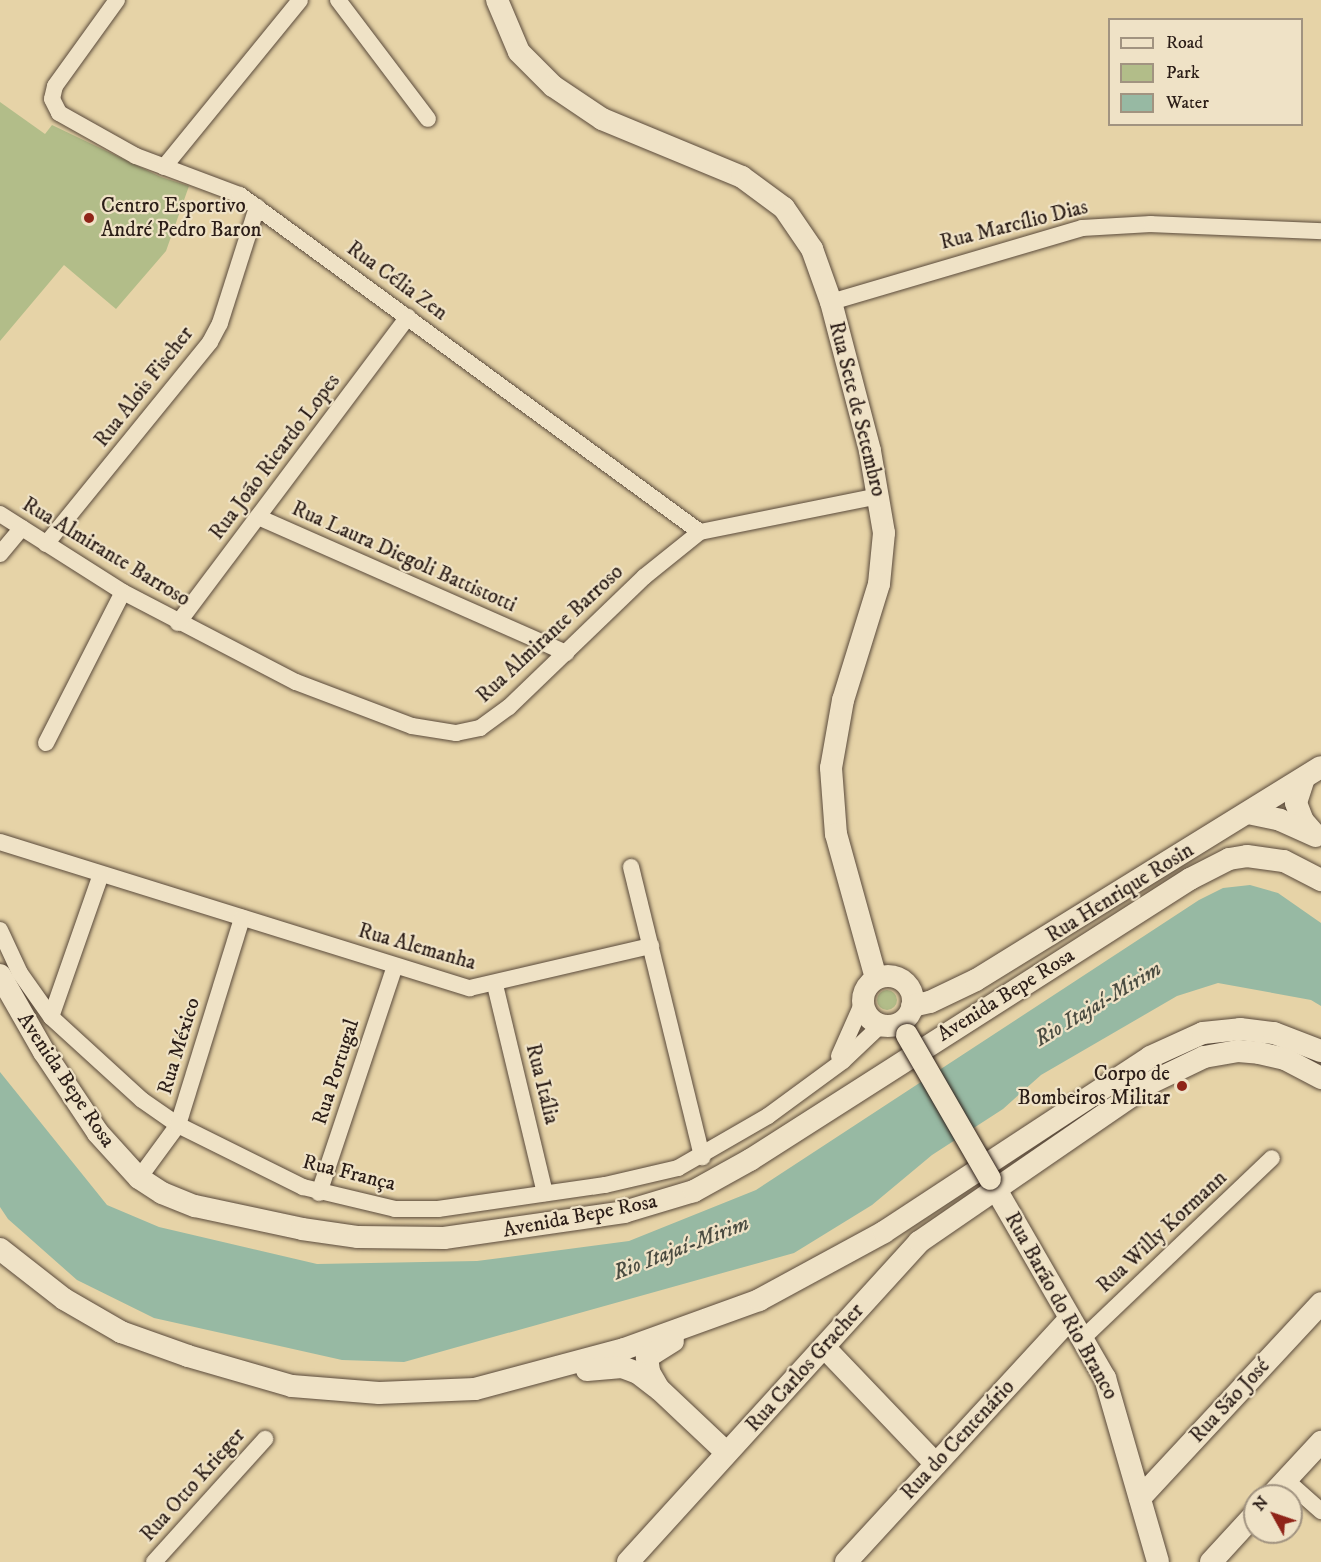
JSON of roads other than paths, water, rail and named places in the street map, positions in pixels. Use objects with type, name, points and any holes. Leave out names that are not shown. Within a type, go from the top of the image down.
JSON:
[{"type":"main road","name":"Rua Sete de Setembro","points":[[496,0],[519,52],[576,103],[626,130],[742,177],[784,208],[812,249],[831,302],[879,496],[883,559],[834,736],[830,793],[843,862],[876,978]]},
{"type":"main road","points":[[1312,772],[1296,803],[1303,822],[1319,838]]},
{"type":"main road","name":"Rua Henrique Rosin","points":[[900,1022],[930,1002],[976,980],[1312,772]]},
{"type":"main road","points":[[1248,813],[1280,820],[1319,838]]},
{"type":"main road","name":"Avenida Bepe Rosa","points":[[0,975],[77,1104],[139,1178],[162,1193],[195,1206],[358,1237],[444,1238],[624,1212],[694,1191],[731,1171],[1212,866],[1247,856],[1269,858],[1321,880]]},
{"type":"main road","points":[[892,976],[906,983],[900,1022],[868,1017],[862,1004],[865,989],[876,978],[892,976]]},
{"type":"main road","name":"Rua Barão do Rio Branco","points":[[900,1022],[1082,1339],[1115,1402],[1158,1562]]},
{"type":"main road","points":[[659,1389],[649,1372],[647,1357],[709,1320],[828,1266],[1046,1122],[1181,1042],[1203,1033],[1240,1029],[1274,1033],[1321,1051]]},
{"type":"main road","name":"Rua Carlos Gracher","points":[[628,1562],[919,1242],[993,1185],[1150,1083],[1204,1057],[1238,1051],[1258,1053],[1285,1059],[1321,1078]]},
{"type":"main road","points":[[0,1248],[64,1299],[121,1332],[292,1386],[425,1392],[476,1389],[532,1376],[709,1320]]},
{"type":"main road","name":"Rua São José","points":[[1140,1498],[1321,1303]]},
{"type":"main road","name":"Rua do Centenário","points":[[846,1562],[1070,1318]]},
{"type":"main road","points":[[824,1347],[936,1464]]},
{"type":"main road","points":[[532,1376],[556,1377],[622,1367],[638,1373],[659,1389],[727,1453]]},
{"type":"main road","points":[[1283,1484],[1321,1442]]},
{"type":"main road","points":[[1211,1562],[1243,1527]]},
{"type":"street","name":"Rua Célia Zen","points":[[117,0],[55,86],[52,99],[59,113],[164,167],[218,183],[257,207],[700,532]]},
{"type":"street","points":[[164,167],[300,0]]},
{"type":"street","points":[[338,0],[428,119]]},
{"type":"street","name":"Rua Alois Fischer","points":[[46,544],[210,342],[220,323],[257,207]]},
{"type":"street","name":"Rua Marcílio Dias","points":[[831,302],[1082,228],[1118,223],[1321,231]]},
{"type":"street","name":"Rua João Ricardo Lopes","points":[[178,623],[408,317]]},
{"type":"street","name":"Rua Almirante Barroso","points":[[0,514],[123,592],[178,623],[296,682],[412,726],[444,733],[468,732],[492,721],[652,569],[700,532],[879,496]]},
{"type":"street","name":"Rua Laura Diegoli Battistotti","points":[[258,517],[566,653]]},
{"type":"street","points":[[0,554],[22,528]]},
{"type":"street","points":[[46,743],[123,592]]},
{"type":"street","name":"Rua Alemanha","points":[[0,842],[460,987],[495,985],[651,946]]},
{"type":"street","points":[[631,867],[702,1157]]},
{"type":"street","points":[[51,1017],[101,874]]},
{"type":"street","name":"Rua México","points":[[139,1178],[178,1125],[242,918]]},
{"type":"street","name":"Rua França","points":[[0,930],[20,973],[51,1017],[142,1100],[178,1125],[277,1177],[319,1193],[395,1209],[438,1209],[634,1179],[702,1157],[768,1116],[900,1022]]},
{"type":"street","name":"Rua Portugal","points":[[319,1193],[395,966]]},
{"type":"street","name":"Rua Itália","points":[[495,985],[545,1193]]},
{"type":"street","name":"Rua França","points":[[831,1070],[851,1037],[862,1004]]},
{"type":"street","name":"Rua Willy Kormann","points":[[1082,1339],[1272,1158]]},
{"type":"street","name":"Rua Otto Krieger","points":[[154,1562],[265,1439]]},
{"type":"street","points":[[1303,1501],[1321,1511]]},
{"type":"water","name":"Rio Itajaí-Mirim","points":[[1250,885],[1278,893],[1321,923],[1321,1006],[1311,1000],[1218,983],[1177,996],[1041,1075],[1003,1109],[932,1155],[872,1205],[794,1253],[404,1362],[342,1360],[154,1318],[77,1280],[8,1219],[0,1207],[0,1072],[107,1205],[159,1227],[317,1264],[477,1261],[629,1241],[756,1190],[1199,900],[1223,888]]},
{"type":"place","name":"Centro Esportivo André Pedro Baron","points":[[89,218]]},
{"type":"place","name":"Corpo de Bombeiros Militar","points":[[1182,1086]]}]
